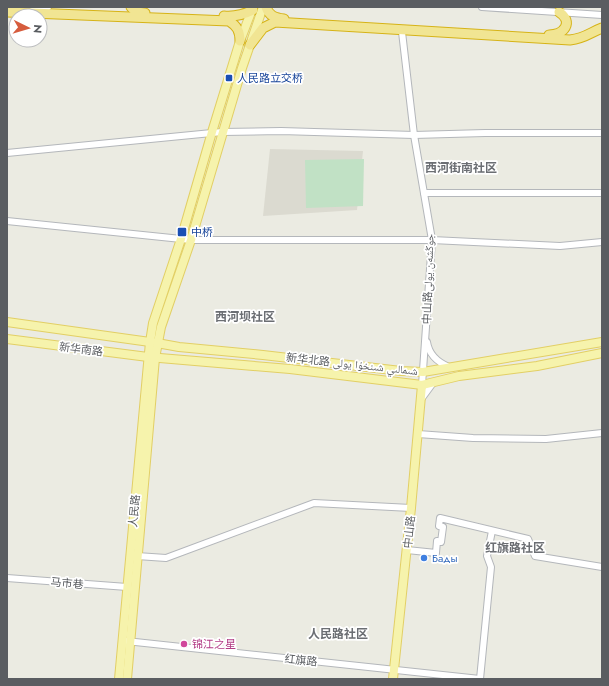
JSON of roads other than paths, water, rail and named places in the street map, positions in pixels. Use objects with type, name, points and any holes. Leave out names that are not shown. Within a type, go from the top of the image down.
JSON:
[{"type":"highway","points":[[7,8],[12,7]]},
{"type":"highway","points":[[131,7],[136,12],[140,13],[233,17],[244,15],[258,9],[277,19],[555,35],[562,32],[566,25],[564,17],[559,12]]},
{"type":"highway","points":[[48,13],[229,20],[235,24],[238,29],[240,41]]},
{"type":"highway","points":[[250,45],[263,28],[275,22],[570,40],[580,39],[602,28]]},
{"type":"main road","points":[[153,342],[153,322],[181,239],[240,41],[258,9]]},
{"type":"main road","points":[[153,342],[161,327],[191,240],[222,132],[250,45],[258,9]]},
{"type":"main road","name":"新华南路","points":[[7,322],[153,342]]},
{"type":"main road","name":"新华南路","points":[[7,339],[151,358]]},
{"type":"main road","name":"人民路","points":[[127,679],[127,588],[153,342]]},
{"type":"main road","name":"新华北路 شىمالىي شىنخۇا يولى","points":[[153,342],[179,347],[401,371],[423,372],[602,342]]},
{"type":"main road","name":"新华北路 شىمالىي شىنخۇا يولى","points":[[151,358],[290,369],[422,385],[460,376],[537,366],[602,353]]},
{"type":"main road","name":"人民路","points":[[119,679],[126,641],[137,556],[151,358]]},
{"type":"main road","name":"中山路","points":[[393,679],[407,550],[422,385]]},
{"type":"street","points":[[482,7],[602,15]]},
{"type":"street","name":"中山路جوڭشەن يولى","points":[[402,32],[414,135],[432,240],[422,385]]},
{"type":"street","points":[[7,154],[212,132],[281,131],[414,135],[602,133]]},
{"type":"street","points":[[424,193],[602,193]]},
{"type":"street","points":[[7,221],[191,240],[432,240],[560,246],[602,242]]},
{"type":"street","points":[[426,332],[428,349],[433,357],[440,364],[449,367]]},
{"type":"street","points":[[420,409],[421,400],[433,383]]},
{"type":"street","points":[[418,434],[474,438],[546,439],[602,433]]},
{"type":"street","points":[[137,556],[166,558],[314,503],[411,508]]},
{"type":"street","points":[[407,550],[436,553],[437,541],[441,542],[443,527],[439,526],[440,518],[528,539],[535,556],[602,567]]},
{"type":"street","points":[[480,679],[491,567],[487,556],[492,530]]},
{"type":"street","name":"马市巷","points":[[7,578],[127,588]]},
{"type":"street","name":"红旗路","points":[[126,641],[480,679]]},
{"type":"place","name":"人民路立交桥","points":[[229,78]]},
{"type":"place","name":"中桥","points":[[182,232]]},
{"type":"place","name":"Бады","points":[[424,558]]},
{"type":"place","name":"锦江之星","points":[[184,644]]},
{"type":"district","name":"西河街南社区","points":[[461,168]]},
{"type":"district","name":"西河坝社区","points":[[245,317]]},
{"type":"district","name":"红旗路社区","points":[[515,548]]},
{"type":"district","name":"人民路社区","points":[[338,634]]}]
